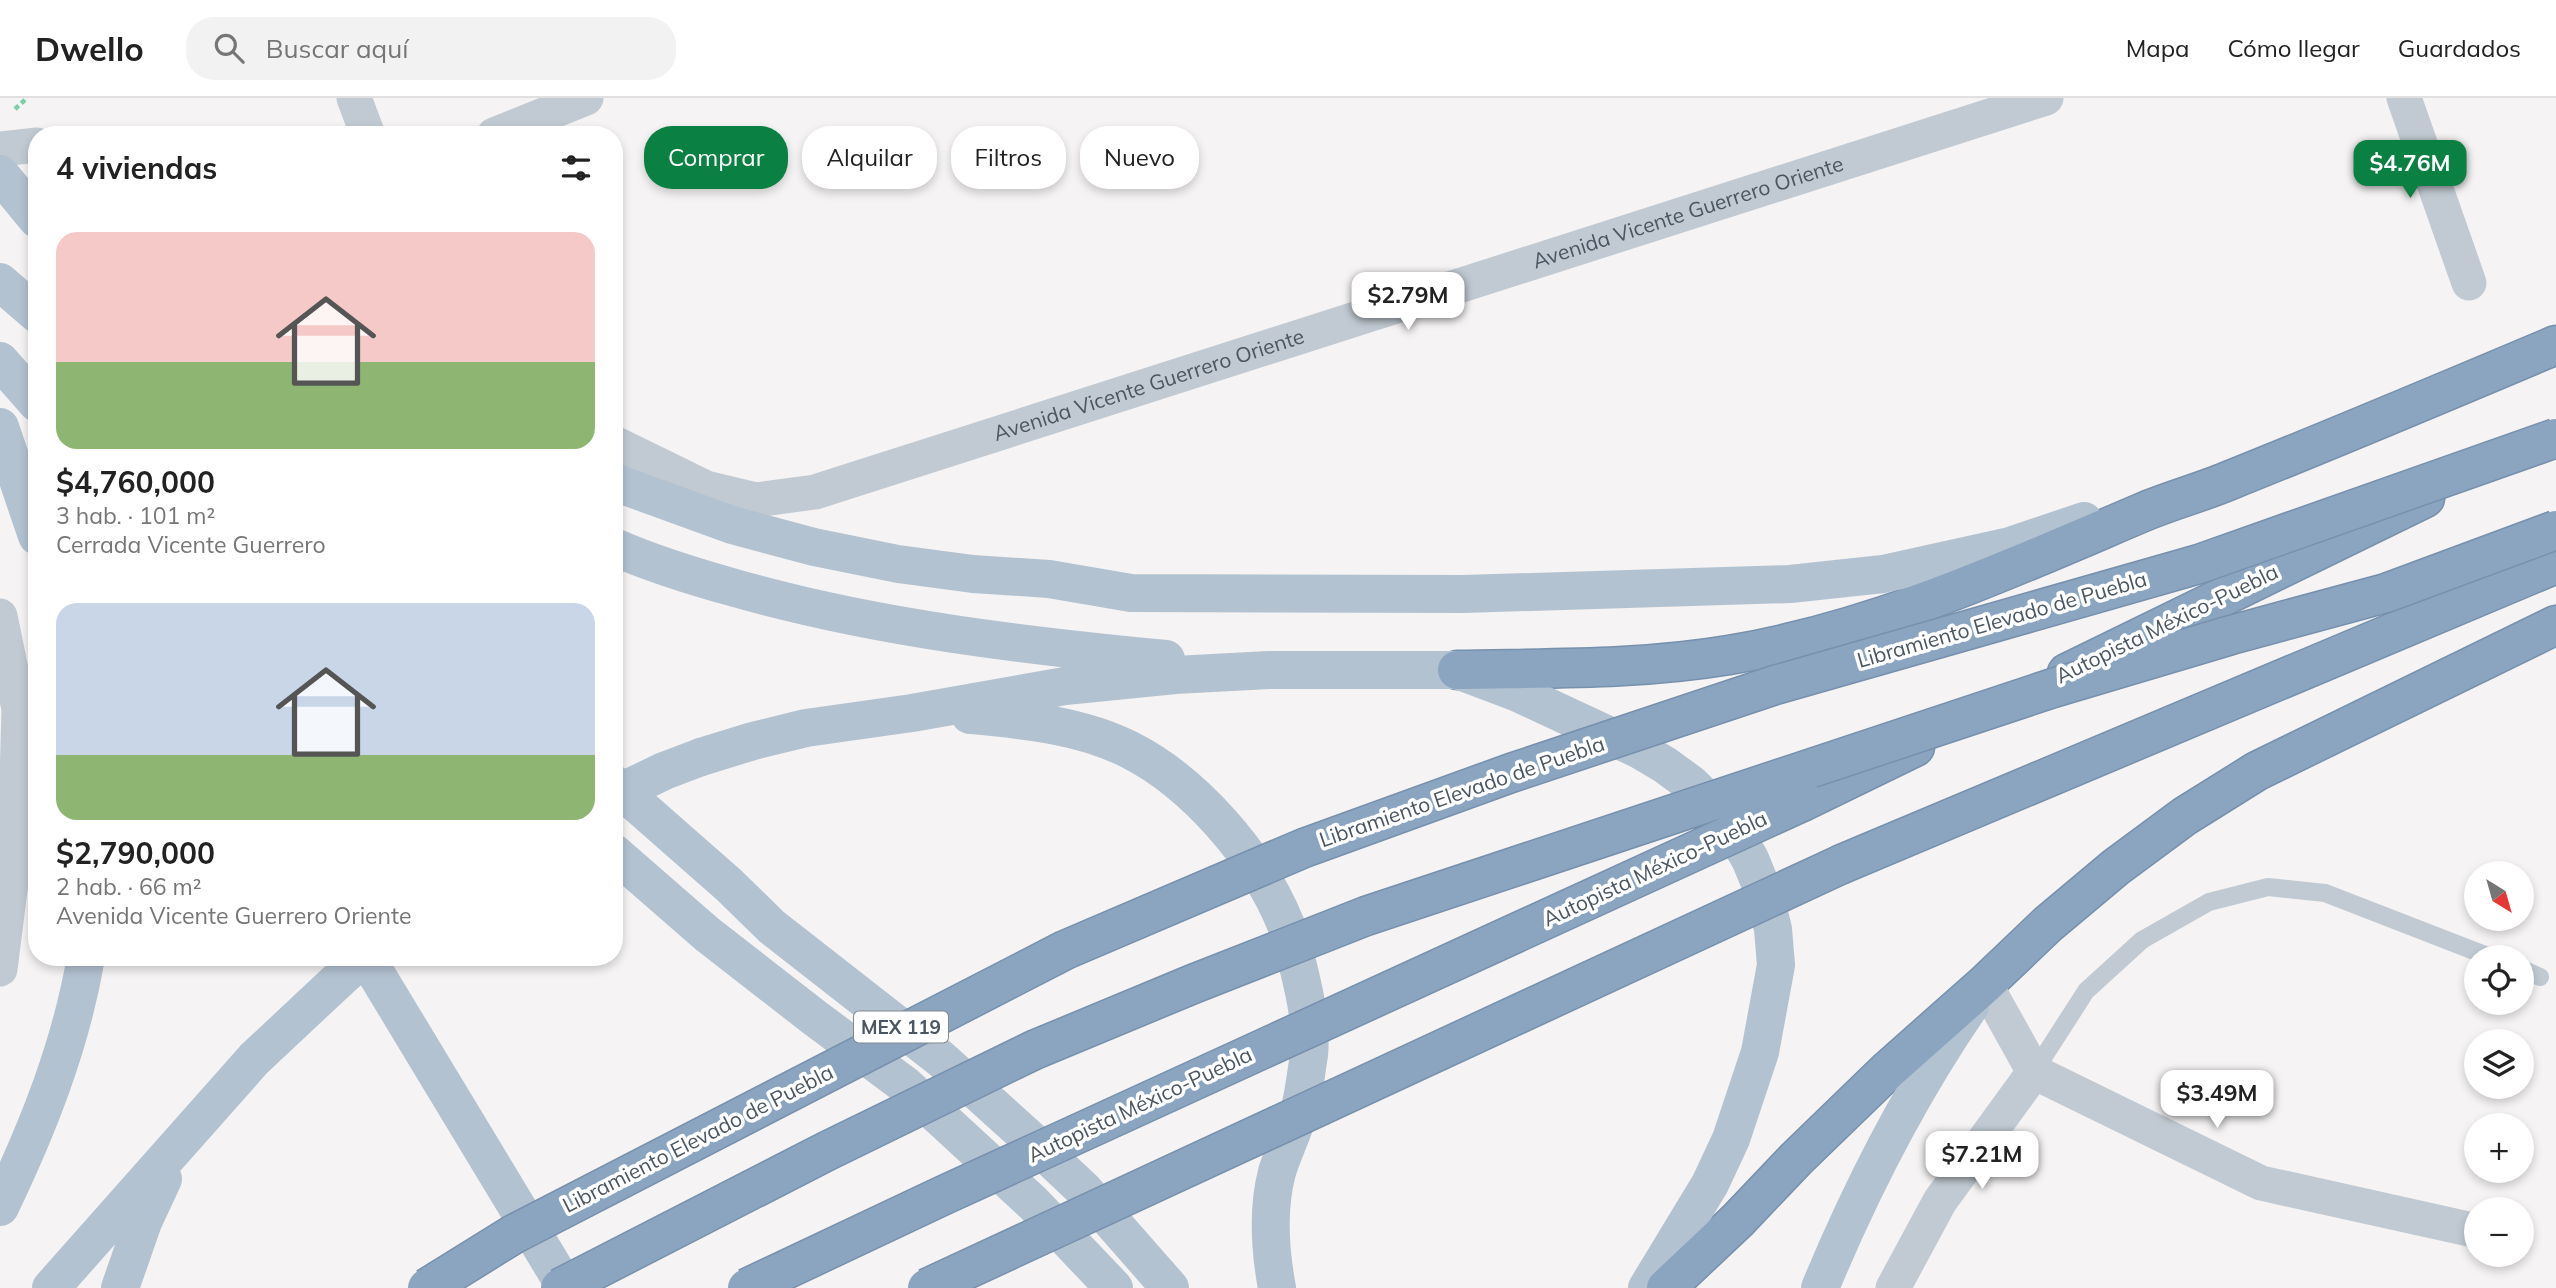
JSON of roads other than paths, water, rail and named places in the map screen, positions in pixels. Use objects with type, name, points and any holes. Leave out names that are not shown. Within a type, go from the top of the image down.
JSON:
[{"type":"highway","points":[[1457,670],[1620,667],[1731,654],[1854,626],[2070,545],[2144,512],[2225,482],[2556,345]]},
{"type":"highway","name":"Autopista México-Puebla","points":[[747,1288],[1804,801],[2556,436]]},
{"type":"highway","name":"Libramiento Elevado de Puebla","points":[[427,1288],[514,1234],[1065,950],[1304,848],[1511,773],[1775,685],[2199,564],[2556,436]]},
{"type":"highway","points":[[560,1288],[827,1150],[1034,1050],[1366,916],[2053,688],[2231,635],[2386,593],[2556,530]]},
{"type":"highway","points":[[927,1288],[1842,864],[2556,564]]},
{"type":"highway","points":[[1666,1288],[1888,1070],[1985,984],[2048,923],[2116,867],[2185,816],[2258,771],[2556,625]]},
{"type":"main road","points":[[0,174],[28,208]]},
{"type":"main road","points":[[0,282],[28,306]]},
{"type":"main road","points":[[0,361],[28,393]]},
{"type":"main road","points":[[0,427],[28,509]]},
{"type":"main road","points":[[623,485],[732,525],[791,541],[936,569],[1049,579],[1131,593],[1435,594],[1790,584],[1883,573],[2010,546],[2148,501],[2225,482]]},
{"type":"main road","points":[[623,550],[705,580],[852,617],[1100,653],[1269,670]]},
{"type":"main road","points":[[623,791],[701,757],[806,728],[912,713],[1065,686],[1175,675],[1269,670],[1457,670],[1579,719],[1665,765],[1691,784],[1727,823],[1750,859],[1764,893],[1773,929],[1776,965],[1770,1008],[1751,1083],[1731,1139],[1710,1184],[1647,1288]]},
{"type":"main road","points":[[912,713],[996,718],[1055,726],[1081,732],[1130,750],[1180,784],[1227,831],[1250,860],[1286,925],[1299,967],[1307,1009],[1309,1052],[1300,1110],[1277,1174],[1270,1228],[1277,1288]]},
{"type":"main road","name":"MEX 119","points":[[623,792],[772,928],[941,1059],[1032,1141],[1084,1190],[1171,1288]]},
{"type":"main road","name":"MEX 119","points":[[623,861],[707,934],[905,1085],[1032,1203],[1114,1288]]},
{"type":"main road","points":[[0,1207],[26,1153],[50,1092],[69,1030],[84,966]]},
{"type":"main road","points":[[51,1288],[254,1059],[356,966]]},
{"type":"main road","points":[[363,966],[566,1288]]},
{"type":"main road","points":[[1820,1288],[1875,1164],[1939,1052],[1985,984]]},
{"type":"main road","points":[[120,1288],[148,1211],[168,1169],[198,1120]]},
{"type":"street","points":[[354,98],[365,126]]},
{"type":"street","points":[[516,126],[586,98]]},
{"type":"street","name":"Avenida Vicente Guerrero Oriente","points":[[623,447],[706,488],[756,500],[815,492],[2046,98]]},
{"type":"street","points":[[2404,98],[2469,283]]},
{"type":"street","points":[[0,149],[28,146]]},
{"type":"street","points":[[0,616],[19,709],[15,850],[0,969]]},
{"type":"street","points":[[1985,984],[2034,1072],[2261,1183],[2464,1228]]},
{"type":"street","points":[[1893,1288],[1940,1201],[2034,1072]]},
{"type":"lane","points":[[2034,1072],[2086,991],[2142,940],[2209,902],[2268,887],[2325,893],[2464,947]]},
{"type":"lane","points":[[2534,974],[2540,976]]}]
